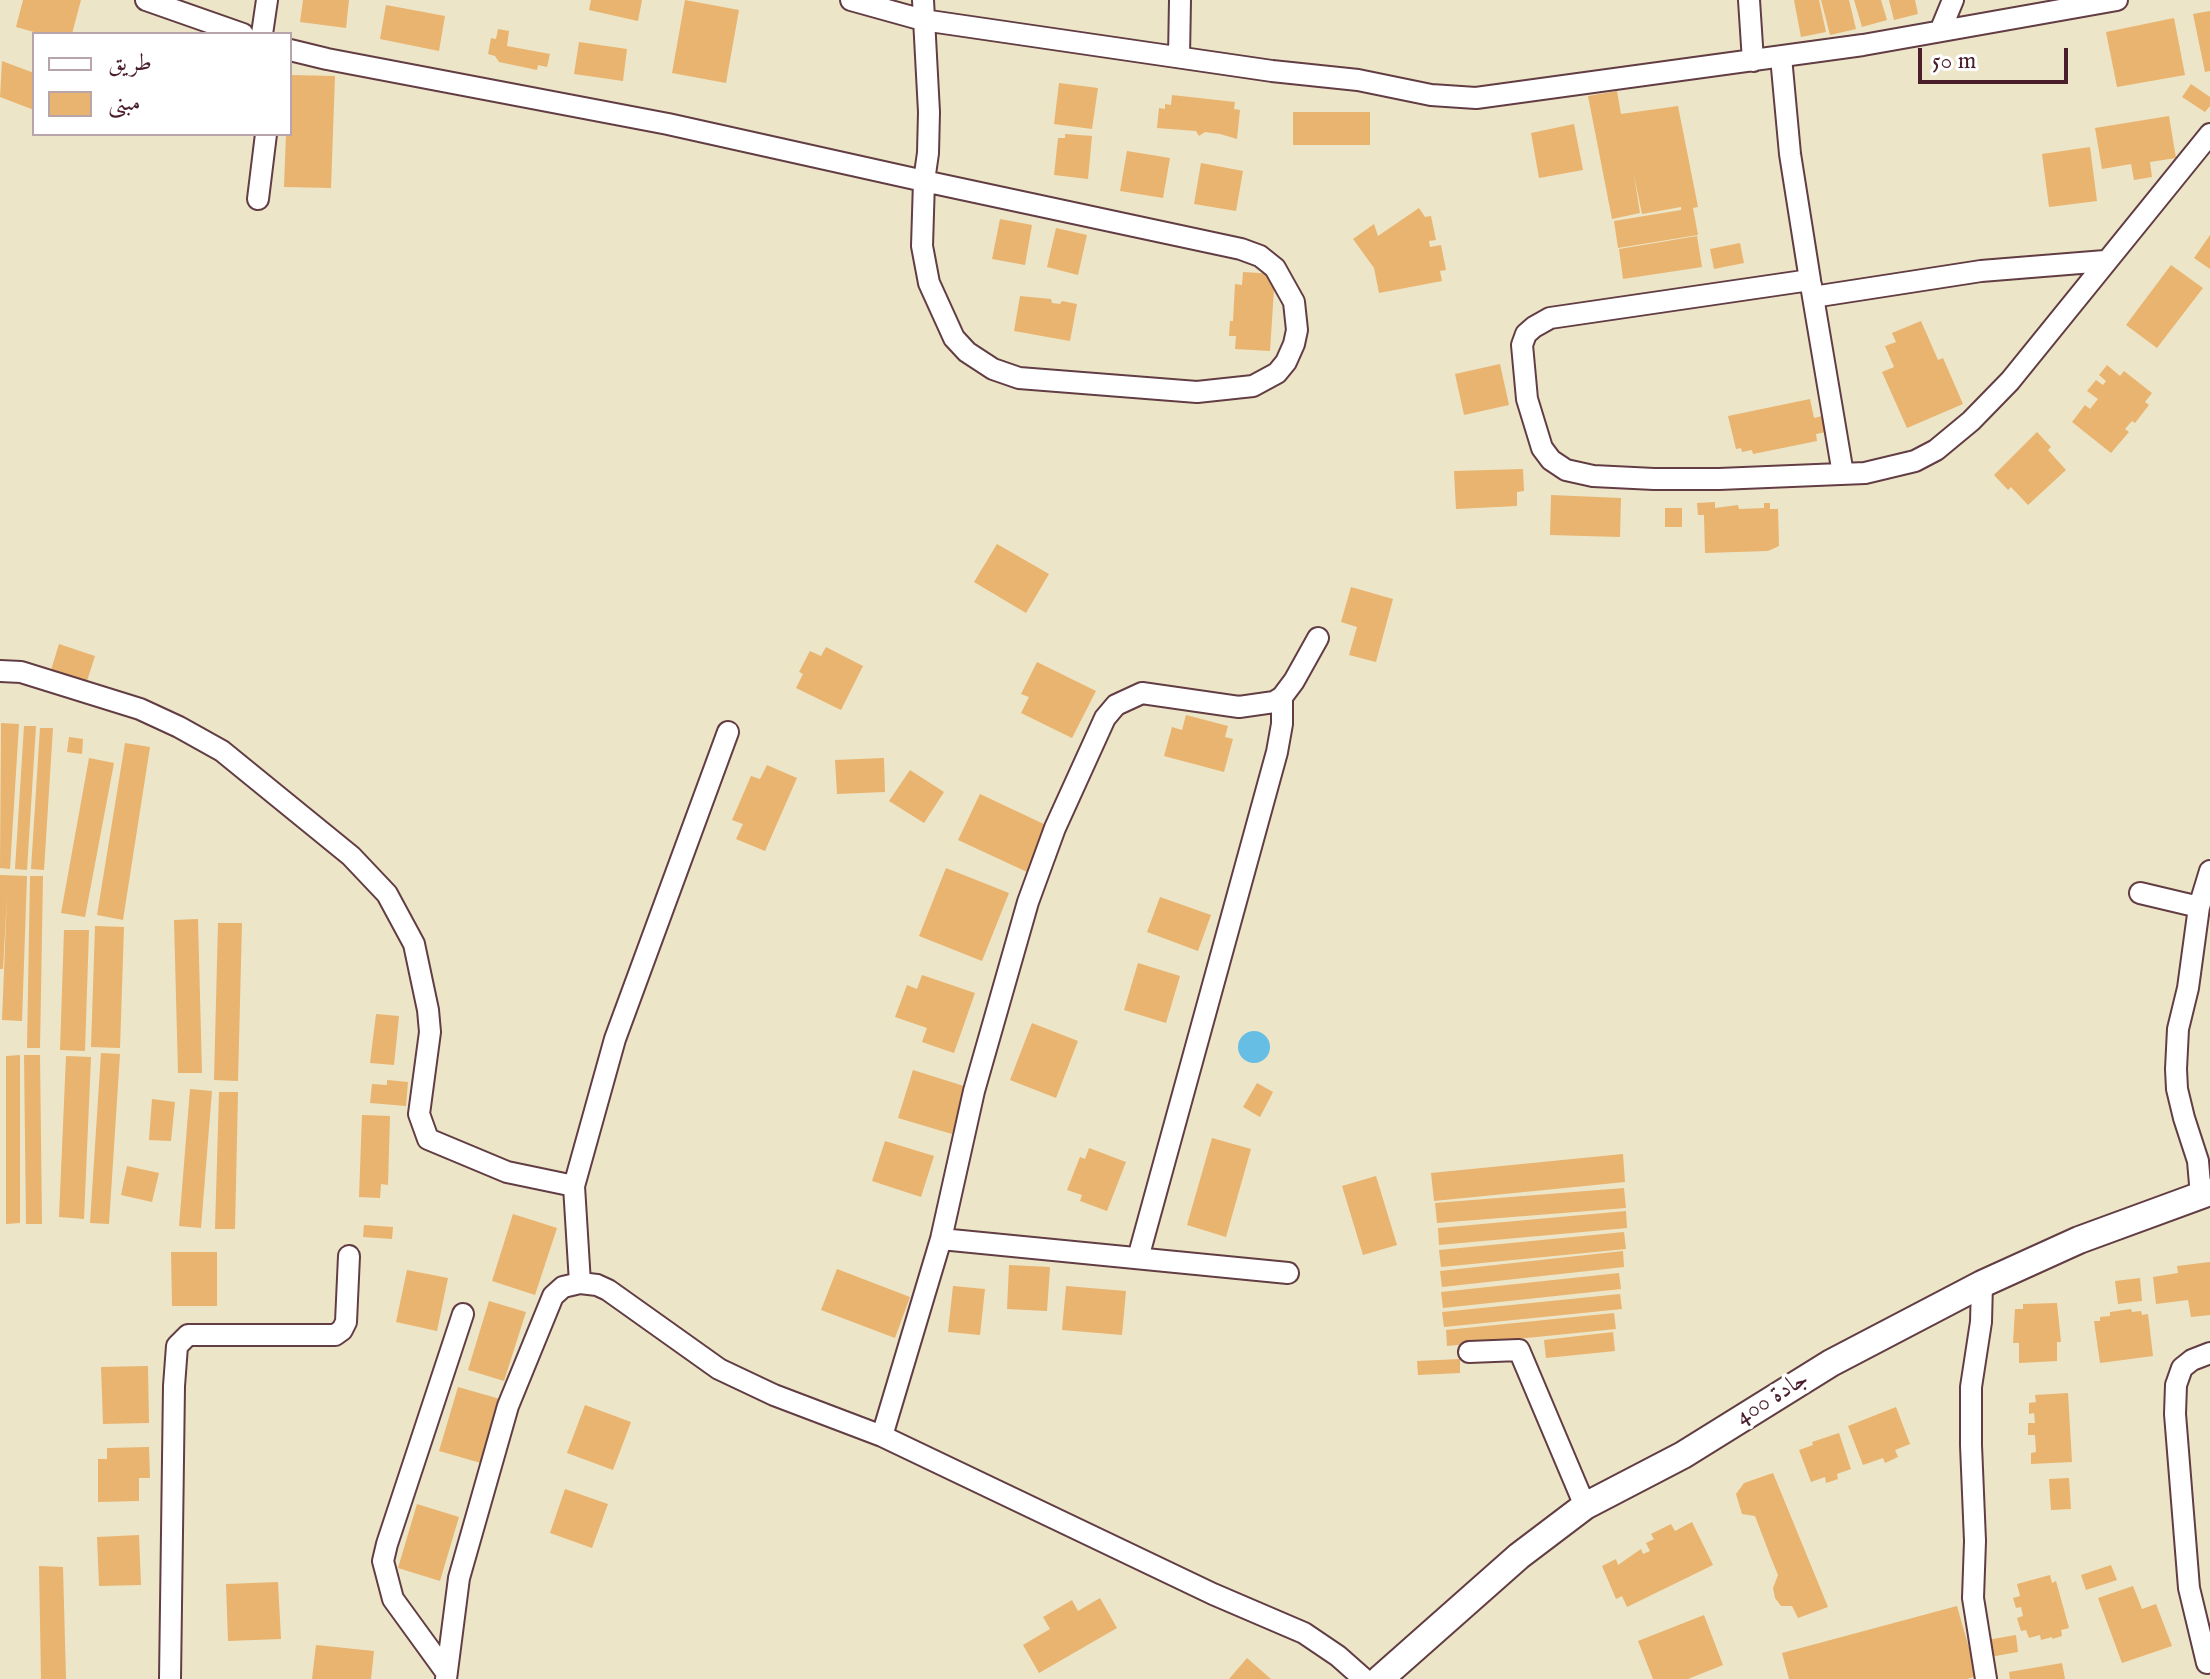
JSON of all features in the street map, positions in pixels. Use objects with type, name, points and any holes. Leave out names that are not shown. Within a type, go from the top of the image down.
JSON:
[{"type":"main road","name":"جادة 400","points":[[1380,1679],[1519,1556],[1585,1506],[1683,1455],[1831,1363],[1982,1284],[2079,1240],[2206,1194]]},
{"type":"street","points":[[146,0],[237,32]]},
{"type":"street","points":[[262,32],[267,0]]},
{"type":"street","points":[[851,0],[923,10],[1179,57],[1358,80],[1431,95],[1476,98],[1863,45],[2117,0]]},
{"type":"street","points":[[1179,57],[1180,0]]},
{"type":"street","points":[[1749,0],[1753,61]]},
{"type":"street","points":[[1941,29],[1953,0]]},
{"type":"street","points":[[292,50],[668,124],[924,181],[1241,249],[1260,256],[1275,268],[1294,302],[1297,330],[1286,362],[1277,373],[1253,386],[1197,392],[1019,378],[993,369],[967,352],[954,338],[929,283],[922,246],[924,181],[929,112],[923,10]]},
{"type":"street","points":[[1781,57],[1790,154],[1843,474]]},
{"type":"street","points":[[2105,261],[1812,289],[1739,289],[1542,321],[1526,334],[1522,345],[1527,399],[1542,448],[1551,460],[1566,470],[1593,476],[1667,479],[1865,473],[1915,461],[1936,450],[1971,421],[2010,381],[2210,134]]},
{"type":"street","points":[[258,199],[266,136]]},
{"type":"street","points":[[1138,1258],[1277,752],[1282,724],[1282,697],[1318,638]]},
{"type":"street","points":[[0,671],[21,672],[140,709],[179,727],[222,751],[351,856],[387,894],[414,944],[429,1021],[419,1114],[428,1139],[507,1172],[574,1186]]},
{"type":"street","points":[[882,1436],[941,1239],[974,1091],[1028,902],[1055,828],[1105,718],[1116,705],[1142,693],[1239,707],[1266,705],[1282,697]]},
{"type":"street","points":[[580,1283],[574,1186],[615,1039],[728,732]]},
{"type":"street","points":[[2206,1194],[2180,1103],[2176,1069],[2178,1029],[2188,988],[2199,907],[2210,871]]},
{"type":"street","points":[[2140,893],[2199,907]]},
{"type":"street","points":[[941,1239],[1288,1273]]},
{"type":"street","points":[[170,1679],[177,1346],[188,1335],[335,1335],[346,1322],[349,1256]]},
{"type":"street","points":[[446,1675],[459,1578],[508,1406],[553,1296],[563,1287],[580,1283],[608,1290],[719,1369],[774,1395],[882,1436],[1213,1594],[1296,1629],[1338,1656],[1364,1679]]},
{"type":"street","points":[[1982,1284],[1981,1322],[1971,1387],[1971,1445],[1975,1541],[1973,1598],[1986,1679]]},
{"type":"street","points":[[446,1675],[393,1599],[383,1561],[463,1314]]},
{"type":"street","points":[[1469,1352],[1519,1350],[1585,1506]]},
{"type":"street","points":[[2207,1663],[2189,1588],[2175,1414],[2176,1385],[2182,1368],[2210,1353]]},
{"type":"water","points":[[1254,1031],[1265,1036],[1270,1047],[1265,1058],[1254,1063],[1243,1058],[1238,1047],[1243,1036]]},
{"type":"building","points":[[23,0],[81,0],[73,32],[34,32],[16,27]]},
{"type":"building","points":[[303,0],[349,0],[346,28],[300,22]]},
{"type":"building","points":[[591,0],[642,0],[638,21],[589,10]]},
{"type":"building","points":[[685,0],[739,10],[726,83],[672,73]]},
{"type":"building","points":[[1794,0],[1819,0],[1826,32],[1801,37]]},
{"type":"building","points":[[1821,0],[1849,0],[1856,29],[1830,35]]},
{"type":"building","points":[[1854,0],[1881,0],[1887,20],[1862,27]]},
{"type":"building","points":[[1889,0],[1915,0],[1918,14],[1894,20]]},
{"type":"building","points":[[386,5],[445,16],[439,51],[380,39]]},
{"type":"building","points":[[2210,11],[2210,71],[2205,72],[2193,14]]},
{"type":"building","points":[[2174,18],[2185,75],[2117,87],[2106,32]]},
{"type":"building","points":[[498,29],[509,31],[507,46],[550,54],[547,67],[538,65],[537,70],[499,62],[495,56],[488,54],[491,38],[496,39]]},
{"type":"building","points":[[579,42],[627,49],[623,81],[574,74]]},
{"type":"building","points":[[2,61],[32,72],[32,109],[0,97]]},
{"type":"building","points":[[292,75],[335,76],[331,188],[284,187],[286,136],[292,136]]},
{"type":"building","points":[[1059,83],[1098,88],[1092,129],[1054,124]]},
{"type":"building","points":[[2191,84],[2210,97],[2210,106],[2205,112],[2182,97]]},
{"type":"building","points":[[1617,91],[1621,114],[1678,106],[1698,207],[1693,208],[1698,235],[1618,248],[1614,221],[1681,210],[1681,207],[1642,214],[1634,175],[1640,213],[1612,219],[1588,96]]},
{"type":"building","points":[[1172,95],[1235,102],[1234,109],[1240,110],[1237,139],[1220,134],[1205,132],[1199,136],[1196,131],[1157,128],[1159,108],[1165,109],[1165,104],[1171,105]]},
{"type":"building","points":[[1293,112],[1370,112],[1370,145],[1293,145]]},
{"type":"building","points":[[2169,116],[2176,158],[2150,162],[2152,177],[2134,180],[2131,164],[2102,169],[2095,128]]},
{"type":"building","points":[[1574,124],[1583,170],[1539,178],[1531,133]]},
{"type":"building","points":[[1065,134],[1092,136],[1088,179],[1054,175],[1058,138],[1065,138]]},
{"type":"building","points":[[2090,147],[2097,201],[2049,207],[2042,154]]},
{"type":"building","points":[[1127,151],[1170,158],[1163,198],[1120,191]]},
{"type":"building","points":[[1201,163],[1243,171],[1236,211],[1194,204]]},
{"type":"building","points":[[1419,208],[1425,217],[1431,216],[1436,240],[1429,241],[1430,247],[1441,245],[1446,270],[1440,271],[1442,281],[1379,293],[1374,268],[1353,239],[1374,224],[1378,236]]},
{"type":"building","points":[[1000,219],[1032,225],[1025,265],[992,259]]},
{"type":"building","points":[[1056,228],[1087,235],[1078,275],[1047,267]]},
{"type":"building","points":[[2210,235],[2210,269],[2194,258]]},
{"type":"building","points":[[1697,236],[1702,267],[1623,279],[1619,249]]},
{"type":"building","points":[[1740,243],[1744,263],[1714,269],[1710,249]]},
{"type":"building","points":[[2171,265],[2203,288],[2157,348],[2126,325]]},
{"type":"building","points":[[1243,272],[1275,274],[1270,351],[1235,349],[1236,336],[1229,336],[1235,284],[1242,285]]},
{"type":"building","points":[[1020,296],[1051,299],[1052,303],[1077,304],[1070,341],[1014,331]]},
{"type":"building","points":[[1921,321],[1938,360],[1943,358],[1963,404],[1907,428],[1882,372],[1894,367],[1885,346],[1896,342],[1892,333]]},
{"type":"building","points":[[1500,364],[1509,405],[1464,415],[1455,374]]},
{"type":"building","points":[[2107,365],[2120,376],[2124,371],[2152,393],[2145,402],[2149,405],[2135,423],[2132,421],[2125,429],[2129,432],[2111,453],[2072,422],[2085,405],[2090,409],[2098,399],[2087,391],[2096,380],[2103,385],[2106,381],[2099,375]]},
{"type":"building","points":[[1810,399],[1814,418],[1822,416],[1826,432],[1816,434],[1817,441],[1753,454],[1752,450],[1742,452],[1741,448],[1736,449],[1728,416]]},
{"type":"building","points":[[2037,432],[2066,470],[2028,505],[1994,475]]},
{"type":"building","points":[[1523,469],[1524,491],[1517,492],[1517,506],[1456,509],[1454,471]]},
{"type":"building","points":[[1551,495],[1621,498],[1620,537],[1550,535]]},
{"type":"building","points":[[1715,502],[1715,508],[1738,505],[1739,509],[1764,508],[1764,503],[1770,503],[1770,509],[1778,509],[1779,546],[1768,551],[1705,553],[1704,515],[1698,515],[1697,503]]},
{"type":"building","points":[[1665,508],[1682,508],[1682,527],[1665,527]]},
{"type":"building","points":[[997,544],[1049,574],[1026,613],[974,582]]},
{"type":"building","points":[[1351,587],[1393,599],[1376,662],[1349,655],[1357,627],[1341,622]]},
{"type":"building","points":[[59,644],[95,656],[87,681],[51,670]]},
{"type":"building","points":[[826,647],[863,666],[841,710],[796,688],[803,674],[799,672],[810,651],[821,656]]},
{"type":"building","points":[[1037,662],[1096,691],[1072,738],[1021,713],[1029,697],[1021,694]]},
{"type":"building","points":[[1186,715],[1228,726],[1225,737],[1233,739],[1224,772],[1164,756],[1172,727],[1182,730]]},
{"type":"building","points":[[1,723],[19,724],[10,869],[0,868]]},
{"type":"building","points":[[24,726],[36,726],[27,870],[15,869]]},
{"type":"building","points":[[40,728],[53,728],[44,870],[31,869]]},
{"type":"building","points":[[69,737],[83,739],[82,754],[67,752]]},
{"type":"building","points":[[125,743],[150,747],[123,920],[97,915]]},
{"type":"building","points":[[89,758],[114,763],[85,917],[61,913]]},
{"type":"building","points":[[884,758],[885,792],[837,794],[835,760]]},
{"type":"building","points":[[767,765],[797,778],[765,851],[736,839],[743,824],[732,820],[751,776],[760,779]]},
{"type":"building","points":[[910,770],[944,792],[924,823],[889,801]]},
{"type":"building","points":[[980,794],[1048,826],[1027,872],[958,840]]},
{"type":"building","points":[[946,868],[1009,893],[982,961],[919,936]]},
{"type":"building","points":[[0,875],[27,876],[22,1021],[2,1020],[7,896],[3,969],[0,969]]},
{"type":"building","points":[[30,876],[43,876],[40,1048],[27,1048]]},
{"type":"building","points":[[1160,897],[1211,915],[1198,951],[1147,932]]},
{"type":"building","points":[[198,919],[202,1073],[178,1073],[174,920]]},
{"type":"building","points":[[218,923],[242,923],[238,1081],[214,1080]]},
{"type":"building","points":[[95,926],[124,927],[120,1048],[91,1047]]},
{"type":"building","points":[[64,930],[89,930],[85,1051],[60,1050]]},
{"type":"building","points":[[1138,963],[1180,976],[1166,1023],[1124,1010]]},
{"type":"building","points":[[922,975],[975,993],[954,1053],[922,1042],[927,1028],[895,1017],[907,985],[917,989]]},
{"type":"building","points":[[376,1014],[399,1016],[394,1065],[370,1063]]},
{"type":"building","points":[[1032,1023],[1078,1041],[1056,1098],[1010,1080]]},
{"type":"building","points":[[101,1053],[120,1054],[109,1224],[90,1223]]},
{"type":"building","points":[[20,1055],[20,1223],[6,1224],[6,1056]]},
{"type":"building","points":[[24,1055],[40,1055],[42,1224],[26,1224]]},
{"type":"building","points":[[66,1056],[91,1057],[84,1219],[59,1217]]},
{"type":"building","points":[[913,1070],[967,1087],[952,1134],[898,1118]]},
{"type":"building","points":[[387,1080],[408,1082],[406,1106],[370,1103],[372,1084],[387,1085]]},
{"type":"building","points":[[1257,1083],[1273,1092],[1260,1117],[1243,1107]]},
{"type":"building","points":[[190,1089],[212,1091],[201,1228],[179,1226]]},
{"type":"building","points":[[219,1092],[238,1092],[235,1229],[215,1229]]},
{"type":"building","points":[[152,1099],[175,1102],[171,1141],[149,1140]]},
{"type":"building","points":[[362,1115],[390,1116],[388,1185],[381,1184],[380,1198],[359,1197]]},
{"type":"building","points":[[1212,1138],[1251,1149],[1226,1237],[1187,1225]]},
{"type":"building","points":[[885,1141],[934,1156],[921,1197],[872,1181]]},
{"type":"building","points":[[1089,1148],[1126,1162],[1107,1211],[1080,1201],[1082,1195],[1067,1190],[1080,1157],[1085,1159]]},
{"type":"building","points":[[1623,1154],[1625,1182],[1434,1201],[1431,1173]]},
{"type":"building","points":[[127,1166],[159,1173],[152,1202],[121,1195]]},
{"type":"building","points":[[1376,1176],[1397,1245],[1363,1255],[1342,1186]]},
{"type":"building","points":[[1624,1188],[1626,1208],[1437,1223],[1435,1203]]},
{"type":"building","points":[[1626,1211],[1627,1228],[1439,1245],[1438,1228]]},
{"type":"building","points":[[513,1214],[557,1228],[535,1295],[492,1281]]},
{"type":"building","points":[[364,1225],[393,1227],[392,1239],[363,1237]]},
{"type":"building","points":[[1624,1232],[1626,1249],[1441,1267],[1439,1250]]},
{"type":"building","points":[[1623,1251],[1624,1267],[1442,1287],[1440,1271]]},
{"type":"building","points":[[171,1252],[217,1252],[217,1306],[172,1306]]},
{"type":"building","points":[[2210,1262],[2210,1315],[2191,1317],[2188,1300],[2156,1304],[2153,1277],[2178,1273],[2177,1266]]},
{"type":"building","points":[[1009,1265],[1050,1267],[1047,1311],[1007,1309]]},
{"type":"building","points":[[837,1269],[910,1297],[895,1338],[821,1310]]},
{"type":"building","points":[[407,1270],[448,1278],[437,1331],[396,1322]]},
{"type":"building","points":[[1619,1273],[1621,1289],[1443,1308],[1441,1292]]},
{"type":"building","points":[[2140,1278],[2142,1301],[2118,1304],[2115,1281]]},
{"type":"building","points":[[953,1286],[985,1289],[980,1335],[948,1332]]},
{"type":"building","points":[[1066,1286],[1126,1291],[1122,1335],[1062,1330]]},
{"type":"building","points":[[1620,1294],[1622,1309],[1444,1327],[1442,1312]]},
{"type":"building","points":[[489,1301],[526,1312],[504,1381],[468,1370]]},
{"type":"building","points":[[2057,1303],[2061,1342],[2057,1342],[2057,1361],[2019,1363],[2019,1343],[2013,1343],[2015,1309],[2023,1309],[2023,1304]]},
{"type":"building","points":[[2131,1309],[2132,1312],[2141,1311],[2142,1315],[2148,1314],[2153,1356],[2100,1363],[2094,1321],[2110,1316],[2110,1312]]},
{"type":"building","points":[[1614,1313],[1616,1329],[1447,1346],[1446,1330]]},
{"type":"building","points":[[1613,1332],[1615,1351],[1546,1358],[1544,1340]]},
{"type":"building","points":[[1460,1359],[1460,1373],[1418,1375],[1417,1361]]},
{"type":"building","points":[[148,1366],[149,1423],[103,1424],[101,1367]]},
{"type":"building","points":[[458,1387],[500,1399],[481,1463],[439,1451]]},
{"type":"building","points":[[2068,1393],[2072,1462],[2031,1464],[2031,1453],[2036,1452],[2035,1435],[2028,1435],[2028,1423],[2035,1423],[2034,1413],[2029,1414],[2029,1403],[2036,1402],[2035,1395]]},
{"type":"building","points":[[585,1405],[631,1422],[613,1470],[567,1453]]},
{"type":"building","points":[[1896,1407],[1910,1444],[1895,1450],[1898,1457],[1885,1463],[1883,1458],[1863,1465],[1848,1426]]},
{"type":"building","points":[[1839,1433],[1851,1469],[1837,1474],[1838,1479],[1826,1483],[1825,1477],[1811,1482],[1799,1450]]},
{"type":"building","points":[[149,1447],[150,1478],[139,1478],[139,1501],[98,1502],[98,1459],[107,1459],[107,1448]]},
{"type":"building","points":[[1773,1473],[1828,1607],[1798,1618],[1792,1606],[1781,1606],[1775,1598],[1773,1588],[1778,1575],[1755,1516],[1742,1514],[1736,1494],[1744,1483]]},
{"type":"building","points":[[2069,1478],[2071,1509],[2051,1510],[2049,1479]]},
{"type":"building","points":[[565,1489],[608,1504],[592,1548],[550,1533]]},
{"type":"building","points":[[417,1504],[459,1517],[440,1581],[398,1568]]},
{"type":"building","points":[[1692,1522],[1713,1565],[1627,1607],[1622,1596],[1616,1599],[1602,1566],[1616,1559],[1618,1565],[1641,1549],[1643,1554],[1650,1551],[1646,1543],[1654,1539],[1651,1534],[1671,1524],[1675,1531]]},
{"type":"building","points":[[139,1535],[141,1585],[99,1586],[97,1537]]},
{"type":"building","points":[[2111,1565],[2117,1580],[2086,1590],[2081,1575]]},
{"type":"building","points":[[39,1566],[63,1567],[66,1679],[41,1679]]},
{"type":"building","points":[[2050,1575],[2052,1583],[2056,1581],[2069,1628],[2061,1630],[2062,1636],[2052,1639],[2041,1640],[2040,1635],[2029,1638],[2026,1630],[2021,1631],[2017,1618],[2023,1616],[2021,1607],[2016,1608],[2013,1598],[2020,1596],[2017,1584]]},
{"type":"building","points":[[278,1582],[281,1639],[228,1641],[226,1584]]},
{"type":"building","points":[[2133,1586],[2142,1609],[2156,1604],[2172,1646],[2122,1663],[2098,1598]]},
{"type":"building","points":[[1100,1598],[1117,1628],[1039,1673],[1023,1645],[1050,1629],[1043,1617],[1072,1600],[1078,1611]]},
{"type":"building","points":[[1957,1606],[1977,1676],[1967,1679],[1789,1679],[1782,1653]]},
{"type":"building","points":[[1704,1615],[1723,1665],[1688,1679],[1653,1679],[1638,1641]]},
{"type":"building","points":[[2016,1635],[2018,1652],[1990,1657],[1987,1640]]},
{"type":"building","points":[[316,1645],[374,1651],[371,1679],[312,1679]]},
{"type":"building","points":[[1247,1658],[1271,1679],[1229,1679]]},
{"type":"building","points":[[2062,1663],[2065,1679],[2010,1679],[2009,1672]]}]
